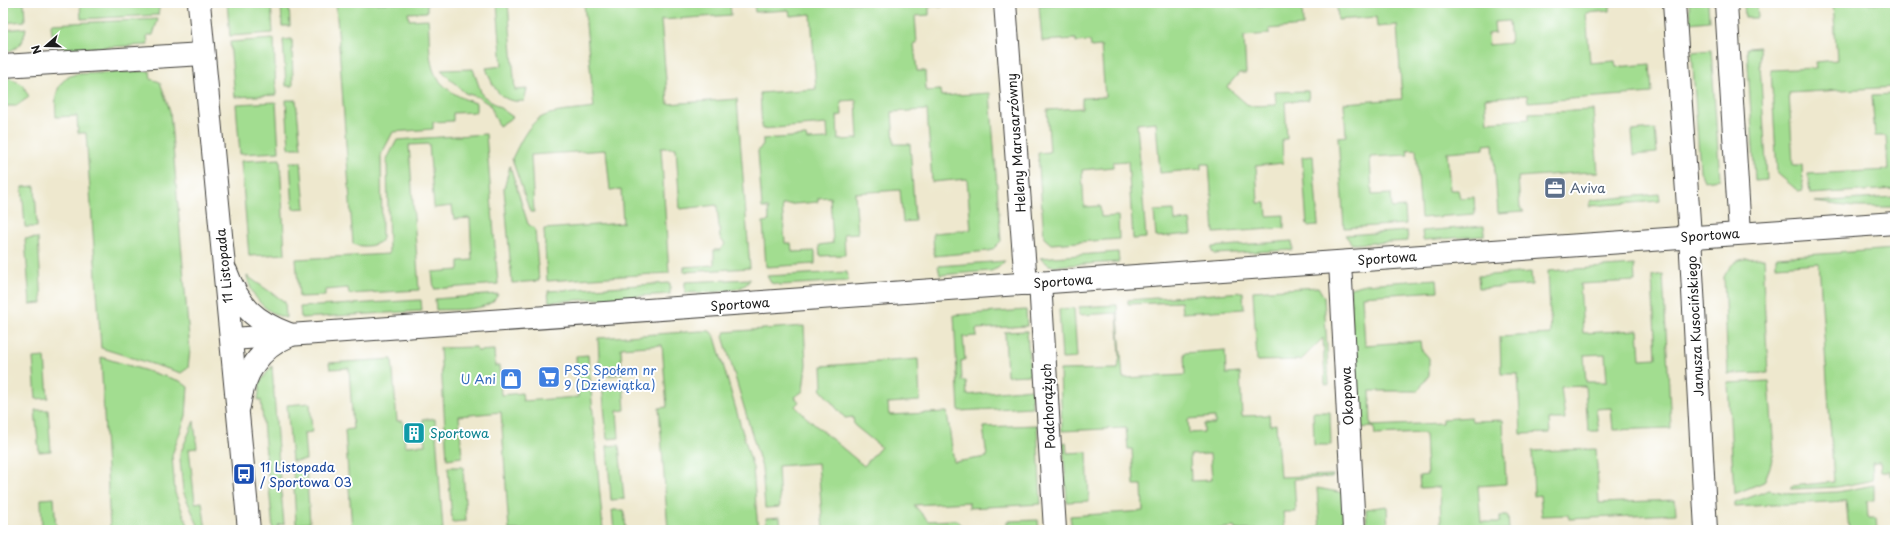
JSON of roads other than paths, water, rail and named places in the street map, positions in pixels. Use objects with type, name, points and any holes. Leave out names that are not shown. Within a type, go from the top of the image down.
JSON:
[{"type":"street","name":"11 Listopada","points":[[199,3],[249,530]]},
{"type":"street","name":"Heleny Marusarzówny","points":[[1005,3],[1033,283]]},
{"type":"street","name":"Janusza Kusocińskiego","points":[[1674,3],[1690,236],[1706,530]]},
{"type":"street","points":[[1726,3],[1740,233]]},
{"type":"street","points":[[3,66],[203,54]]},
{"type":"street","name":"Sportowa","points":[[232,339],[1895,222]]},
{"type":"street","name":"Okopowa","points":[[1340,262],[1354,530]]},
{"type":"street","points":[[224,267],[232,288],[241,302],[255,318],[272,328],[292,335]]},
{"type":"street","name":"Podchorążych","points":[[1033,283],[1055,530]]},
{"type":"street","points":[[238,409],[241,390],[248,371],[258,357],[280,340],[292,335]]},
{"type":"place","name":"Aviva","points":[[1555,188]]},
{"type":"place","name":"PSS Społem nr 9 (Dziewiątka)","points":[[549,377]]},
{"type":"place","name":"U Ani","points":[[511,379]]},
{"type":"place","name":"Sportowa","points":[[414,433]]},
{"type":"place","name":"11 Listopada / Sportowa 03","points":[[244,474]]}]
